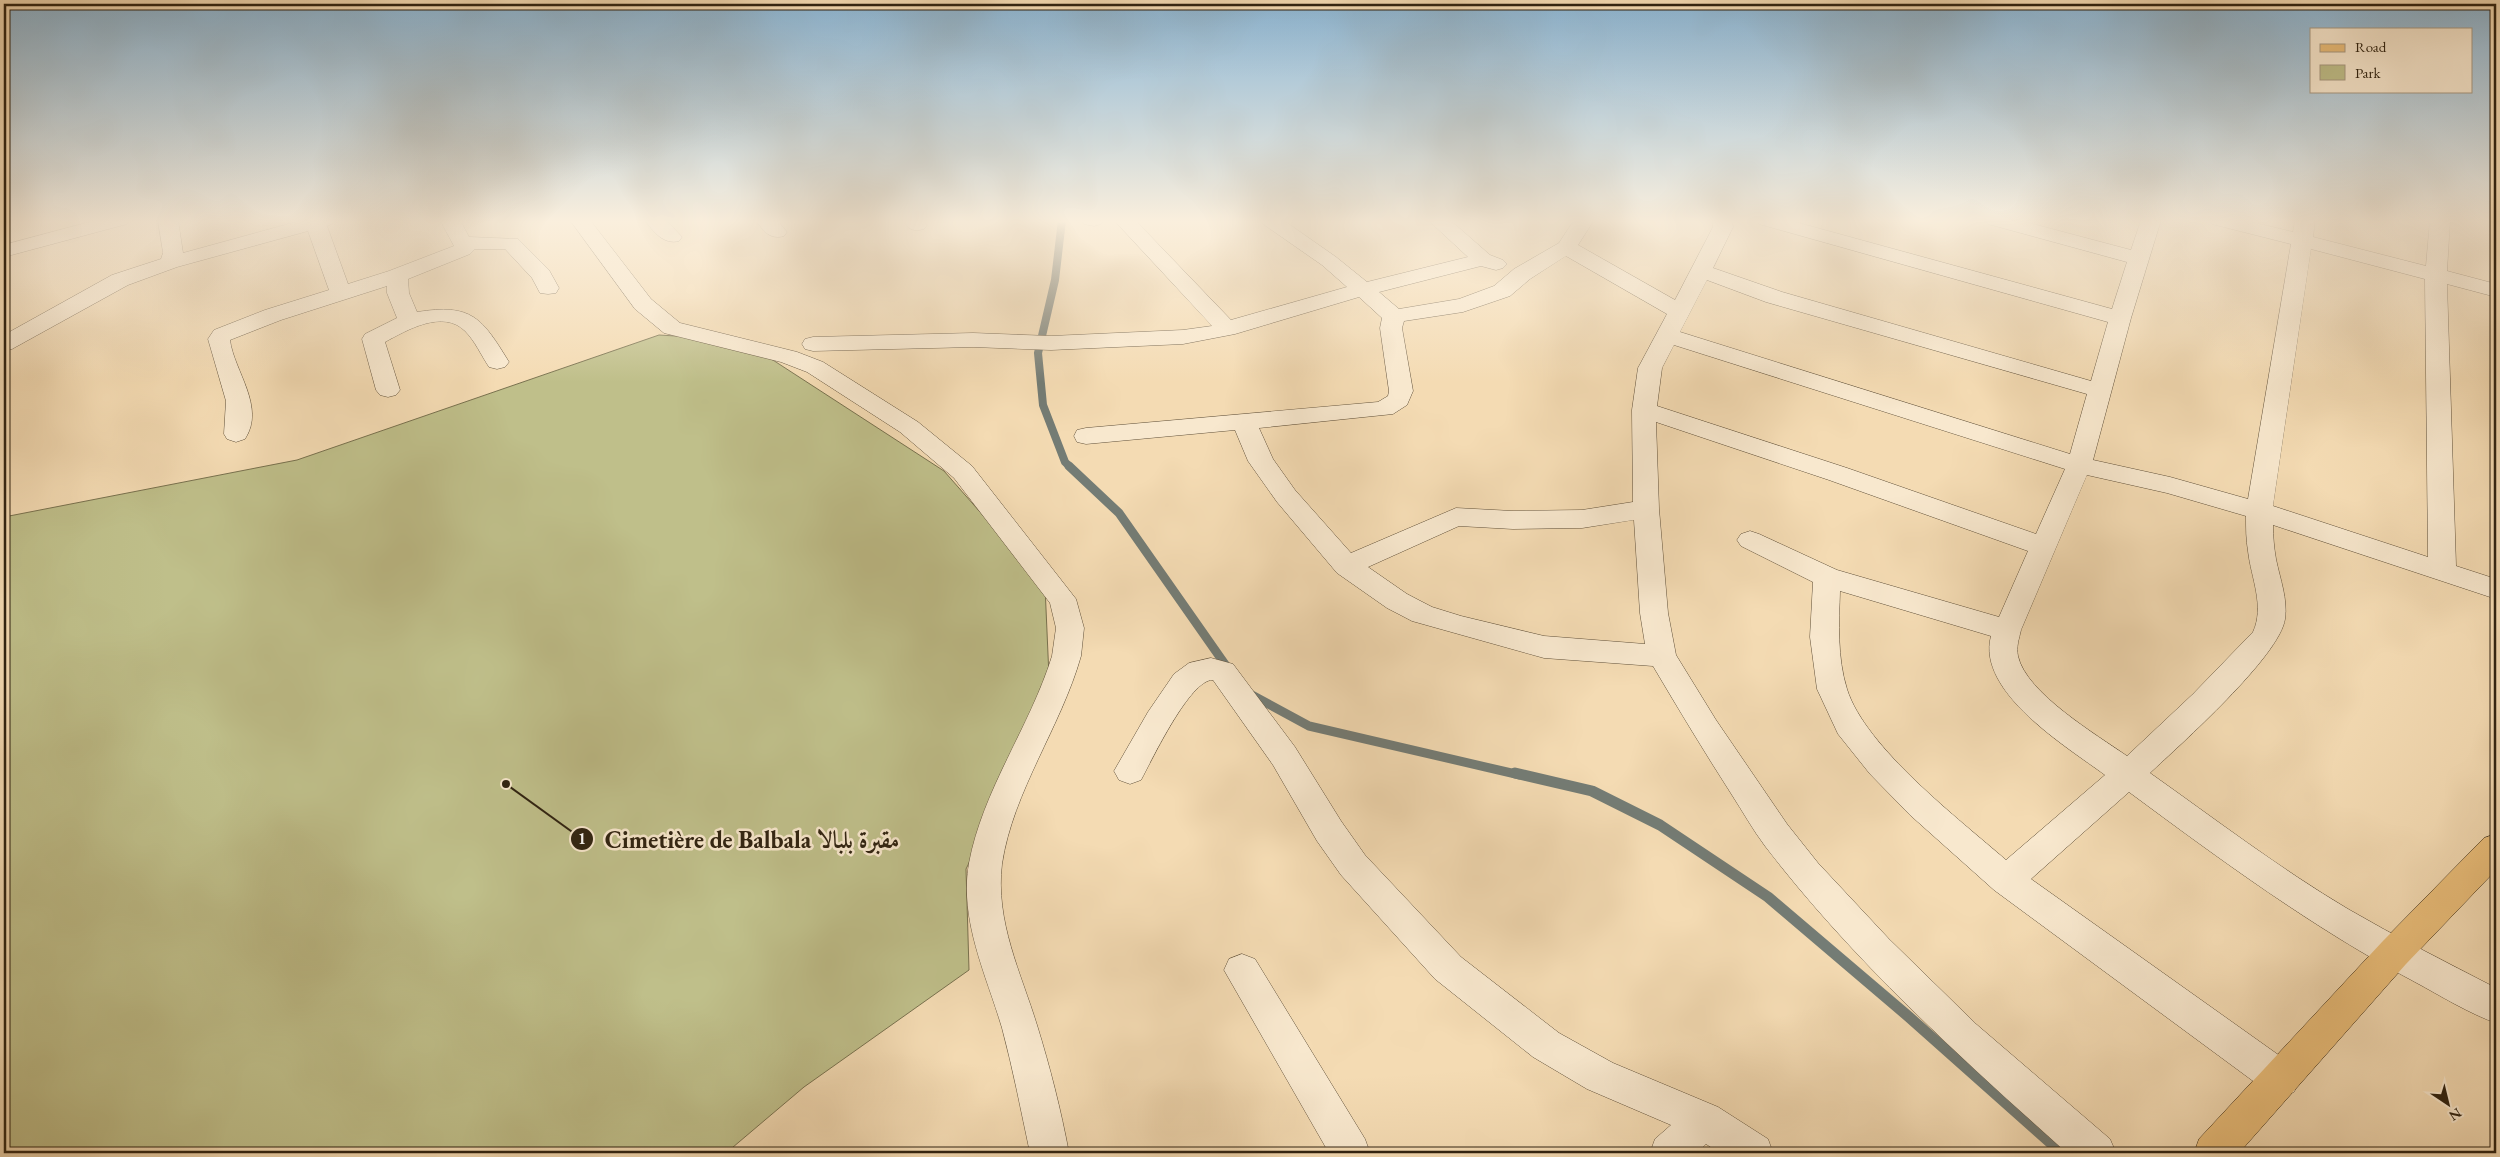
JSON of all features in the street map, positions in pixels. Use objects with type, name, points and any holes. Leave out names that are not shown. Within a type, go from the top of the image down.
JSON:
[{"type":"main road","points":[[2213,1153],[2361,992],[2394,953],[2496,848]]},
{"type":"street","points":[[4,344],[72,305],[120,280],[137,274]]},
{"type":"street","points":[[335,274],[341,294]]},
{"type":"street","points":[[236,434],[240,418],[240,403],[220,348],[219,339],[222,335],[272,315],[401,274]]},
{"type":"street","points":[[540,274],[548,288]]},
{"type":"street","points":[[620,274],[643,304],[672,328],[789,357],[815,367],[909,427],[963,472],[1062,599],[1070,617],[1070,641],[1059,678],[1008,796],[986,861],[982,890],[986,921],[1020,1028],[1050,1153]]},
{"type":"street","points":[[1177,274],[1226,329]]},
{"type":"street","points":[[1344,274],[1364,289],[1377,304],[1394,316],[1463,304],[1502,291],[1522,274]]},
{"type":"street","points":[[813,344],[973,340],[1040,342],[1163,339],[1226,329],[1364,289],[1424,274]]},
{"type":"street","points":[[1614,274],[1679,311]]},
{"type":"street","points":[[1699,274],[1650,368],[1644,410],[1646,509],[1654,613],[1662,656],[1705,728],[1775,834],[1806,873],[1877,950],[1963,1036],[2096,1153]]},
{"type":"street","points":[[1710,274],[1774,296],[2101,391]]},
{"type":"street","points":[[1967,274],[2120,318]]},
{"type":"street","points":[[2133,274],[2079,465],[2007,630],[2003,651],[2010,671],[2024,692],[2042,712],[2263,872],[2394,953],[2496,1006]]},
{"type":"street","points":[[2006,880],[2129,774],[2206,702],[2260,643],[2269,628],[2271,612],[2269,584],[2262,556],[2259,512],[2296,274]]},
{"type":"street","points":[[2430,274],[2496,290]]},
{"type":"street","points":[[396,276],[398,293],[409,320]]},
{"type":"street","points":[[2436,276],[2442,571]]},
{"type":"street","points":[[4,323],[72,305]]},
{"type":"street","points":[[388,390],[373,339],[409,320],[433,316],[467,319],[480,332],[497,362]]},
{"type":"street","points":[[1086,436],[1384,409],[1399,400],[1401,391],[1391,328],[1394,316]]},
{"type":"street","points":[[1666,335],[2079,465],[2170,485],[2259,512],[2496,589]]},
{"type":"street","points":[[1644,410],[1838,474],[2043,546]]},
{"type":"street","points":[[1244,422],[1261,461],[1286,496],[1347,566],[1397,601],[1422,614],[1544,647],[1662,656]]},
{"type":"street","points":[[1347,566],[1456,517],[1514,520],[1582,519],[1646,509]]},
{"type":"street","points":[[1750,540],[1827,577],[2007,630]]},
{"type":"street","points":[[1827,577],[1824,637],[1832,689],[1849,726],[1881,766],[1921,806],[2006,880],[2281,1079]]},
{"type":"street","points":[[1130,771],[1183,682],[1198,671],[1208,668],[1223,672],[1284,756],[1329,831],[1353,865],[1384,901],[1448,968],[1546,1045],[1600,1076],[1704,1120],[1754,1153]]},
{"type":"street","points":[[1242,970],[1351,1153]]},
{"type":"street","points":[[1668,1153],[1704,1120]]},
{"type":"green space","points":[[659,335],[742,340],[944,471],[1045,586],[1050,700],[966,869],[969,970],[804,1087],[726,1153],[4,1153],[4,517],[297,460]]},
{"type":"waterway","points":[[1056,274],[1038,353],[1043,405],[1065,462],[1069,466]]},
{"type":"waterway","points":[[1069,466],[1119,513],[1229,670]]},
{"type":"waterway","points":[[1248,693],[1309,726],[1520,775]]},
{"type":"waterway","points":[[1515,773],[1592,791],[1660,825],[1768,897],[1909,1017],[2062,1153]]},
{"type":"place","name":"Cimetière de Balbala مقبرة بلبالا","points":[[506,784]]}]
